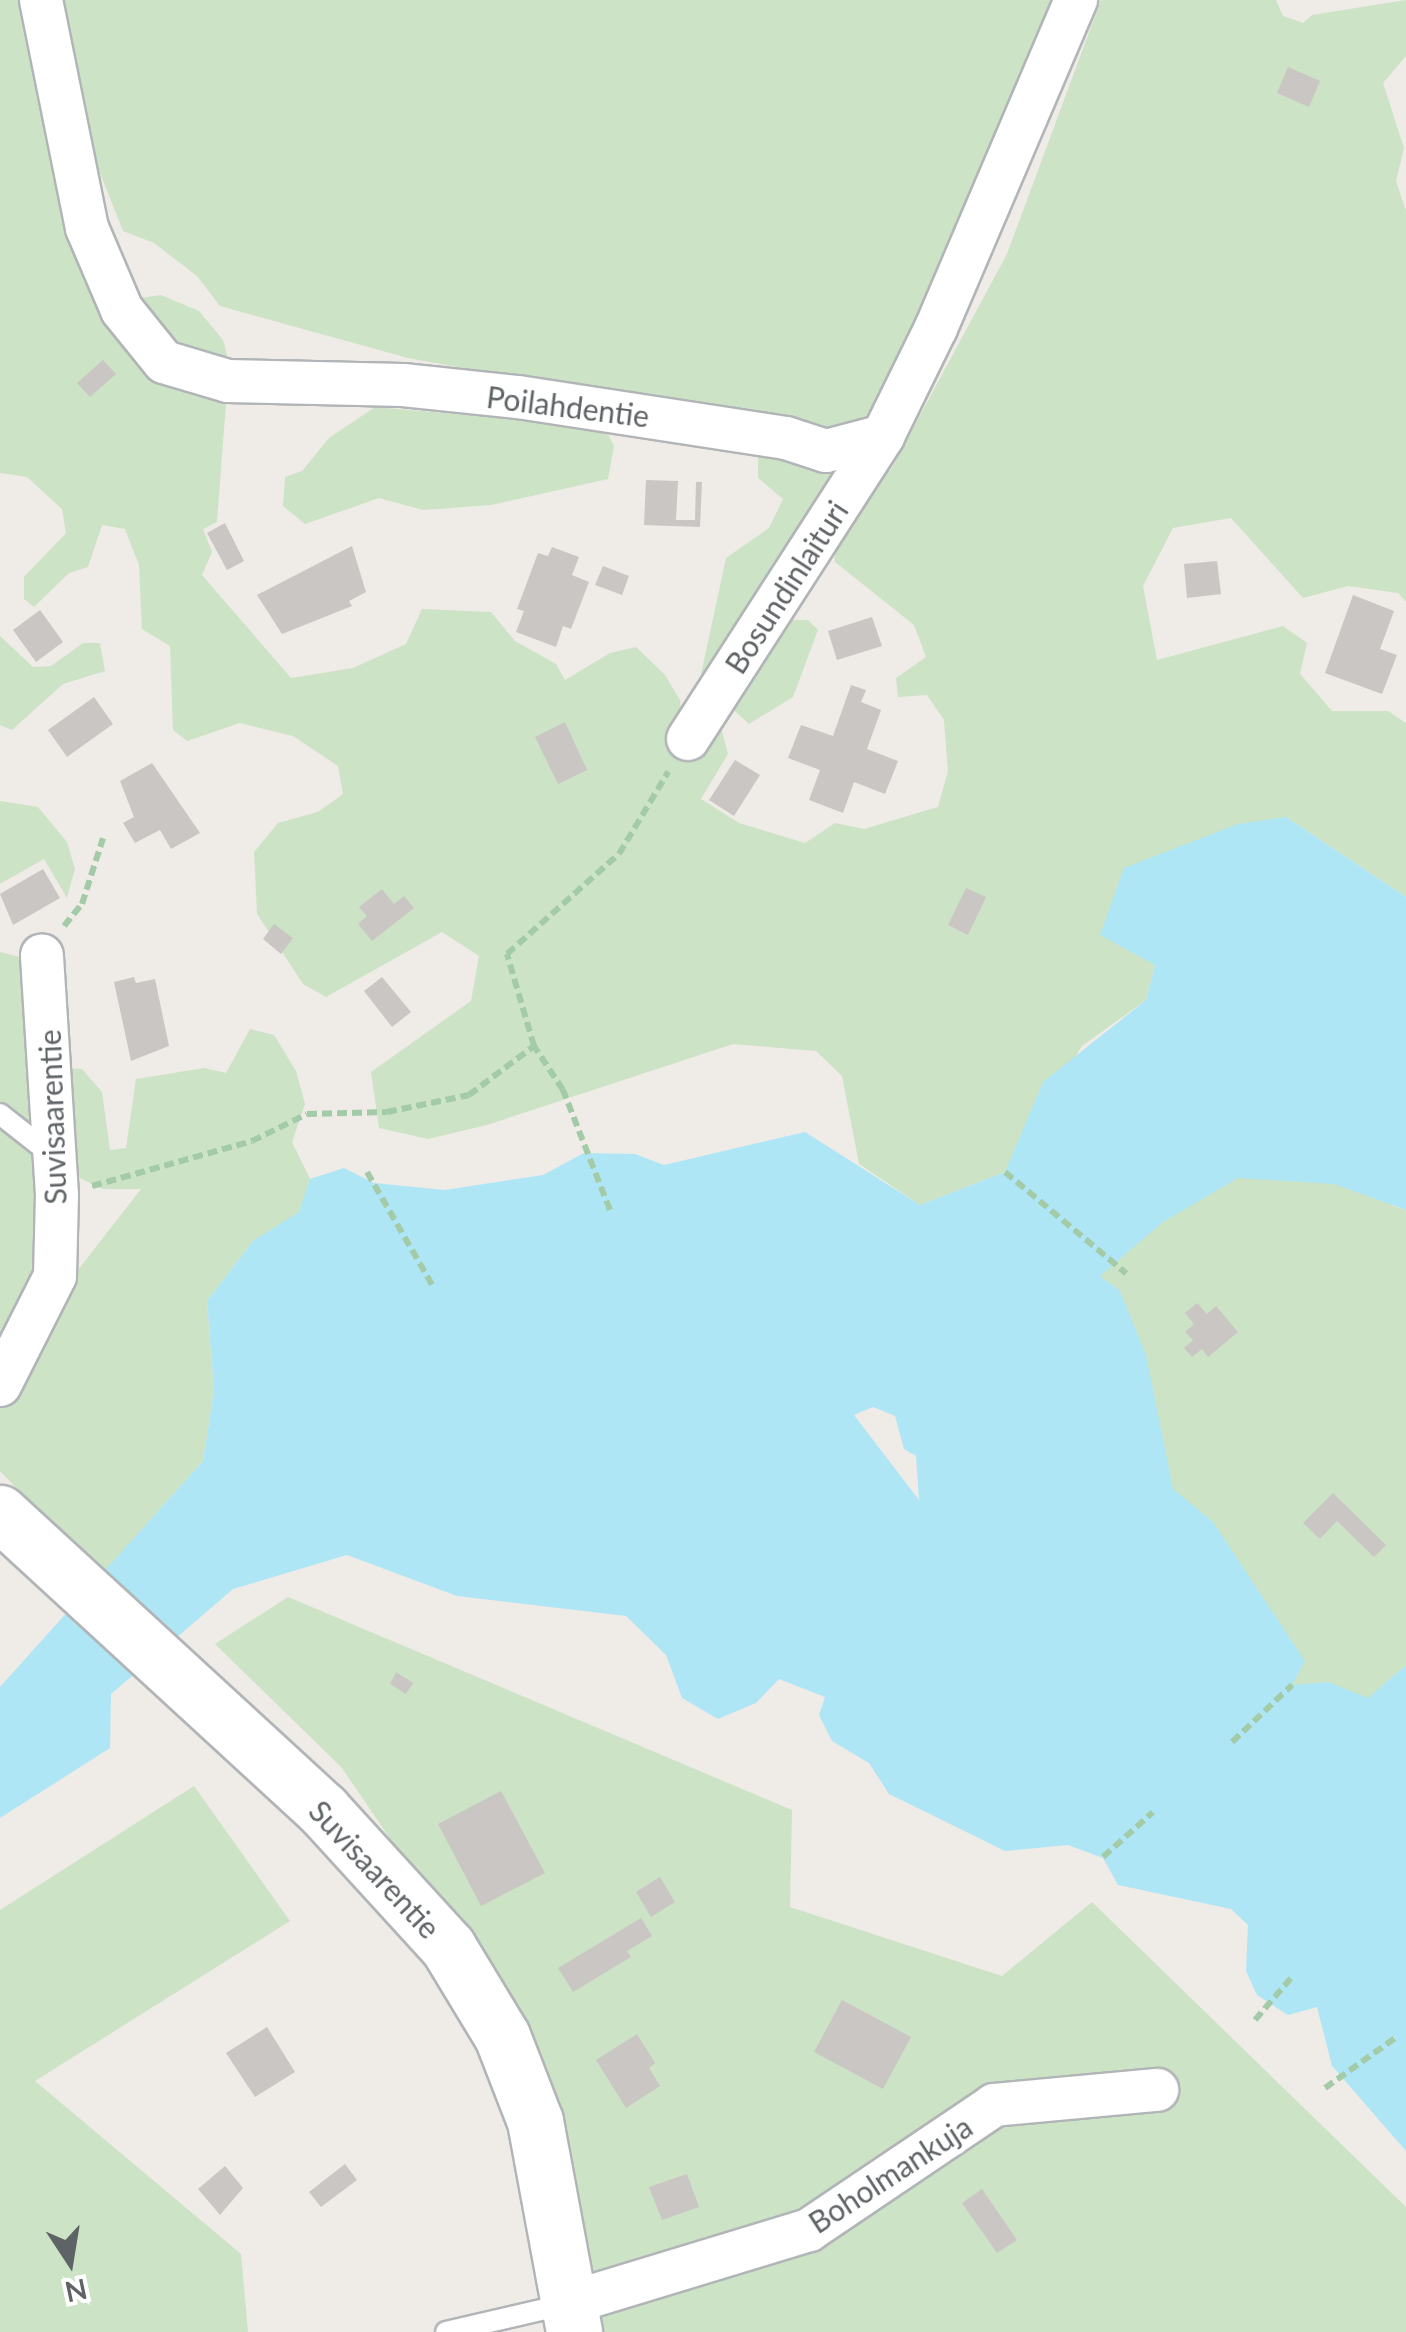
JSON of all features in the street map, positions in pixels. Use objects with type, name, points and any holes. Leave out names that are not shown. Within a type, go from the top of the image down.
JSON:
[{"type":"street","name":"Poilahdentie","points":[[41,0],[87,228],[122,310],[164,362],[228,381],[403,384],[518,397],[786,438],[826,450],[883,436]]},
{"type":"street","points":[[883,436],[944,311],[1076,0]]},
{"type":"street","name":"Bosundinlaituri","points":[[688,738],[883,436]]},
{"type":"street","name":"Suvisaarentie","points":[[0,1385],[55,1276],[56,1176],[42,955]]},
{"type":"street","name":"Suvisaarentie","points":[[3,1517],[378,1866],[478,1992],[535,2121],[572,2318]]},
{"type":"street","name":"Boholmankuja","points":[[572,2318],[809,2230],[994,2105],[1157,2090]]},
{"type":"lane","points":[[0,1114],[56,1176]]},
{"type":"lane","points":[[446,2332],[572,2318]]},
{"type":"path","points":[[610,1210],[563,1090],[534,1046],[507,954],[618,854],[688,738]]},
{"type":"path","points":[[42,955],[82,904],[103,838]]},
{"type":"path","points":[[56,1176],[252,1141],[307,1114],[386,1112],[470,1095],[534,1046]]},
{"type":"path","points":[[366,1172],[434,1288]]},
{"type":"path","points":[[1004,1172],[1126,1274]]},
{"type":"path","points":[[1232,1742],[1292,1685]]},
{"type":"path","points":[[1104,1858],[1153,1812]]},
{"type":"path","points":[[1254,2020],[1290,1978]]},
{"type":"path","points":[[1325,2088],[1398,2036]]},
{"type":"green space","points":[[0,0],[34,0],[127,300],[161,295],[199,311],[223,340],[229,363],[217,522],[203,529],[212,552],[202,575],[291,678],[353,668],[406,644],[422,609],[491,612],[515,641],[556,664],[565,680],[610,653],[636,647],[665,675],[680,700],[682,725],[722,731],[728,754],[701,799],[739,823],[805,843],[835,823],[864,829],[938,807],[948,771],[944,720],[927,695],[898,697],[896,678],[926,657],[914,625],[835,562],[832,533],[790,620],[808,620],[818,630],[793,697],[749,724],[700,679],[726,558],[769,528],[783,499],[758,478],[758,448],[890,471],[1007,254],[1101,0],[1276,0],[1283,16],[1303,23],[1312,15],[1406,0],[1406,56],[1383,83],[1404,148],[1396,181],[1406,211],[1406,602],[1398,593],[1348,586],[1303,598],[1231,518],[1173,528],[1143,586],[1157,660],[1283,626],[1307,643],[1300,674],[1332,711],[1388,711],[1406,723],[1406,897],[1286,817],[1155,965],[1146,1000],[1082,1046],[1005,1172],[920,1205],[859,1164],[842,1076],[816,1051],[733,1044],[487,1125],[428,1139],[379,1128],[371,1072],[471,1001],[479,956],[442,932],[326,997],[303,984],[257,914],[254,852],[278,823],[318,812],[343,794],[338,766],[293,736],[240,723],[187,741],[173,730],[170,646],[142,629],[139,565],[125,529],[102,525],[88,567],[69,573],[34,607],[24,599],[24,577],[66,533],[62,509],[27,477],[0,473]]},
{"type":"green space","points":[[56,0],[1063,0],[876,420],[838,437],[408,358],[220,306],[197,276],[154,243],[123,231],[87,140]]},
{"type":"green space","points":[[375,407],[604,427],[614,446],[608,479],[491,505],[423,510],[379,498],[305,524],[283,506],[285,477],[302,471],[329,438]]},
{"type":"green space","points":[[0,636],[33,667],[51,666],[83,643],[100,643],[105,671],[63,684],[12,730],[0,725]]},
{"type":"green space","points":[[0,801],[38,807],[67,842],[75,869],[67,898],[44,859],[0,884]]},
{"type":"green space","points":[[0,952],[34,961],[71,1279],[141,1189],[103,1189],[71,1174],[65,1068],[82,1069],[102,1092],[110,1150],[126,1148],[136,1079],[204,1068],[226,1073],[250,1029],[274,1035],[296,1071],[305,1104],[292,1142],[310,1179],[300,1212],[253,1241],[207,1301],[214,1390],[203,1461],[101,1575],[0,1471]]},
{"type":"green space","points":[[1322,1131],[1393,1206],[1406,1210],[1406,1665],[1314,1746],[1058,1356],[1124,1217]]},
{"type":"green space","points":[[288,1597],[792,1810],[790,1907],[1002,1976],[1092,1902],[1406,2207],[1406,2332],[582,2332],[536,2053],[342,1768],[215,1644]]},
{"type":"green space","points":[[194,1786],[290,1921],[35,2081],[241,2254],[248,2332],[0,2332],[0,1910]]},
{"type":"water","points":[[1286,817],[1406,897],[1406,1210],[1334,1184],[1238,1178],[1163,1222],[1100,1276],[1120,1291],[1146,1355],[1173,1489],[1213,1522],[1305,1661],[1292,1685],[1328,1682],[1368,1698],[1406,1665],[1406,2151],[1332,2066],[1317,2007],[1288,2015],[1257,1995],[1246,1971],[1248,1925],[1231,1909],[1118,1885],[1103,1858],[1068,1845],[1005,1851],[889,1794],[869,1763],[832,1741],[819,1715],[825,1697],[779,1679],[756,1703],[718,1719],[682,1698],[666,1655],[626,1616],[457,1596],[347,1555],[233,1589],[111,1694],[110,1748],[0,1818],[0,1687],[203,1461],[214,1390],[207,1301],[253,1241],[299,1212],[310,1179],[344,1168],[374,1183],[445,1190],[543,1175],[584,1153],[635,1154],[664,1165],[805,1132],[920,1205],[1005,1172],[1043,1082],[1146,1000],[1155,965],[1100,935],[1124,868],[1238,824]],"holes":[[[873,1407],[895,1416],[904,1449],[916,1456],[919,1500],[854,1415]]]},
{"type":"building","points":[[1288,67],[1320,81],[1309,107],[1277,93]]},
{"type":"building","points":[[103,360],[116,374],[90,397],[77,383]]},
{"type":"building","points":[[646,480],[678,481],[676,520],[695,520],[696,482],[702,482],[700,527],[644,525]]},
{"type":"building","points":[[225,523],[244,561],[227,570],[207,533]]},
{"type":"building","points":[[352,546],[366,592],[349,601],[352,606],[282,634],[257,595]]},
{"type":"building","points":[[552,547],[579,557],[572,575],[589,582],[571,629],[563,626],[556,647],[516,632],[524,611],[517,609],[538,553],[548,556]]},
{"type":"building","points":[[1217,561],[1221,594],[1187,598],[1184,564]]},
{"type":"building","points":[[603,566],[629,576],[622,595],[595,585]]},
{"type":"building","points":[[1353,595],[1394,611],[1380,649],[1397,655],[1382,694],[1325,673]]},
{"type":"building","points":[[40,610],[63,642],[36,662],[13,630]]},
{"type":"building","points":[[872,617],[882,646],[837,660],[828,631]]},
{"type":"building","points":[[851,685],[866,690],[861,702],[881,710],[867,749],[898,761],[885,794],[854,782],[843,813],[809,800],[820,770],[788,758],[801,725],[833,736]]},
{"type":"building","points":[[94,697],[113,724],[67,757],[48,730]]},
{"type":"building","points":[[565,722],[587,770],[558,784],[535,737]]},
{"type":"building","points":[[735,760],[760,775],[734,816],[709,800]]},
{"type":"building","points":[[152,763],[200,833],[171,849],[160,830],[135,843],[123,823],[134,817],[120,781]]},
{"type":"building","points":[[43,869],[60,898],[13,925],[0,894]]},
{"type":"building","points":[[966,888],[986,897],[968,935],[948,925]]},
{"type":"building","points":[[382,889],[394,904],[404,896],[414,908],[372,941],[358,924],[367,916],[359,907]]},
{"type":"building","points":[[274,924],[293,938],[281,954],[263,939]]},
{"type":"building","points":[[134,977],[136,983],[155,979],[169,1046],[131,1061],[114,982]]},
{"type":"building","points":[[382,977],[411,1012],[392,1027],[364,991]]},
{"type":"building","points":[[1197,1303],[1207,1314],[1216,1306],[1238,1332],[1208,1357],[1202,1349],[1192,1357],[1184,1348],[1193,1340],[1185,1332],[1194,1324],[1185,1313]]},
{"type":"building","points":[[1333,1493],[1386,1545],[1374,1557],[1337,1521],[1320,1539],[1303,1523]]},
{"type":"building","points":[[396,1672],[413,1683],[406,1694],[390,1684]]},
{"type":"building","points":[[501,1791],[545,1873],[481,1906],[438,1824]]},
{"type":"building","points":[[660,1877],[675,1902],[651,1917],[636,1892]]},
{"type":"building","points":[[641,1918],[652,1936],[627,1951],[631,1957],[573,1992],[558,1968]]},
{"type":"building","points":[[842,2000],[911,2037],[883,2089],[814,2052]]},
{"type":"building","points":[[267,2027],[295,2072],[255,2097],[226,2053]]},
{"type":"building","points":[[637,2034],[655,2063],[649,2068],[660,2086],[626,2108],[596,2060]]},
{"type":"building","points":[[345,2164],[357,2180],[321,2207],[309,2192]]},
{"type":"building","points":[[225,2166],[243,2188],[220,2215],[198,2189]]},
{"type":"building","points":[[687,2174],[699,2207],[662,2220],[649,2187]]},
{"type":"building","points":[[982,2189],[1017,2240],[997,2253],[962,2203]]}]
